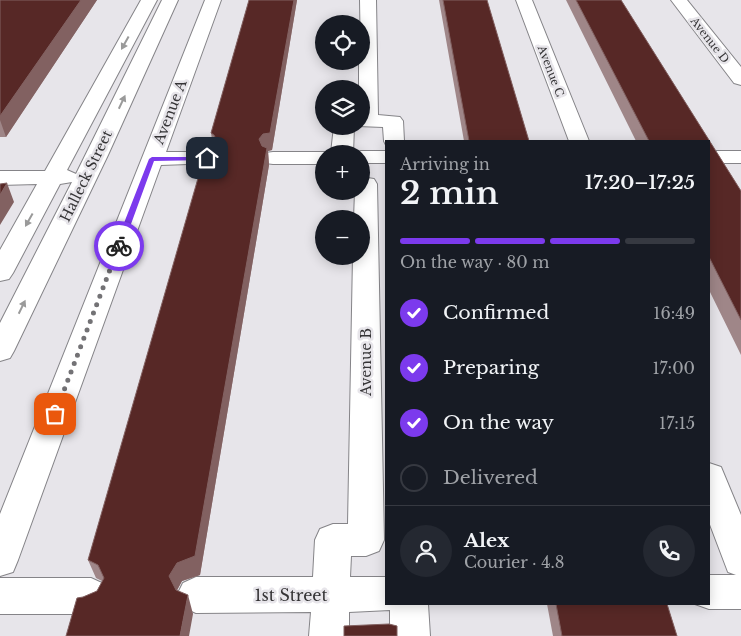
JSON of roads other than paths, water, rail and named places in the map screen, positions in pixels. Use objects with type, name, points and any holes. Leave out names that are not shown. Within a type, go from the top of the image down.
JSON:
[{"type":"main road","name":"Halleck Street","points":[[0,273],[149,0]]},
{"type":"main road","name":"Halleck Street","points":[[0,351],[86,178],[170,0]]},
{"type":"main road","name":"Avenue A","points":[[0,560],[213,0]]},
{"type":"main road","points":[[366,80],[368,0]]},
{"type":"main road","name":"Avenue C","points":[[524,0],[578,140]]},
{"type":"main road","name":"Avenue D","points":[[679,0],[741,79]]},
{"type":"main road","points":[[370,121],[393,122],[394,140]]},
{"type":"main road","points":[[710,157],[741,157]]},
{"type":"main road","points":[[152,159],[207,158]]},
{"type":"main road","points":[[273,158],[315,158]]},
{"type":"main road","points":[[370,177],[385,158]]},
{"type":"main road","points":[[0,178],[86,178]]},
{"type":"main road","name":"Avenue B","points":[[329,636],[333,540],[376,540],[369,200]]},
{"type":"main road","points":[[710,480],[741,560]]},
{"type":"main road","points":[[710,592],[741,592]]},
{"type":"main road","name":"1st Street","points":[[196,595],[385,594]]},
{"type":"main road","points":[[0,596],[91,596]]},
{"type":"main road","points":[[408,605],[410,636]]}]
